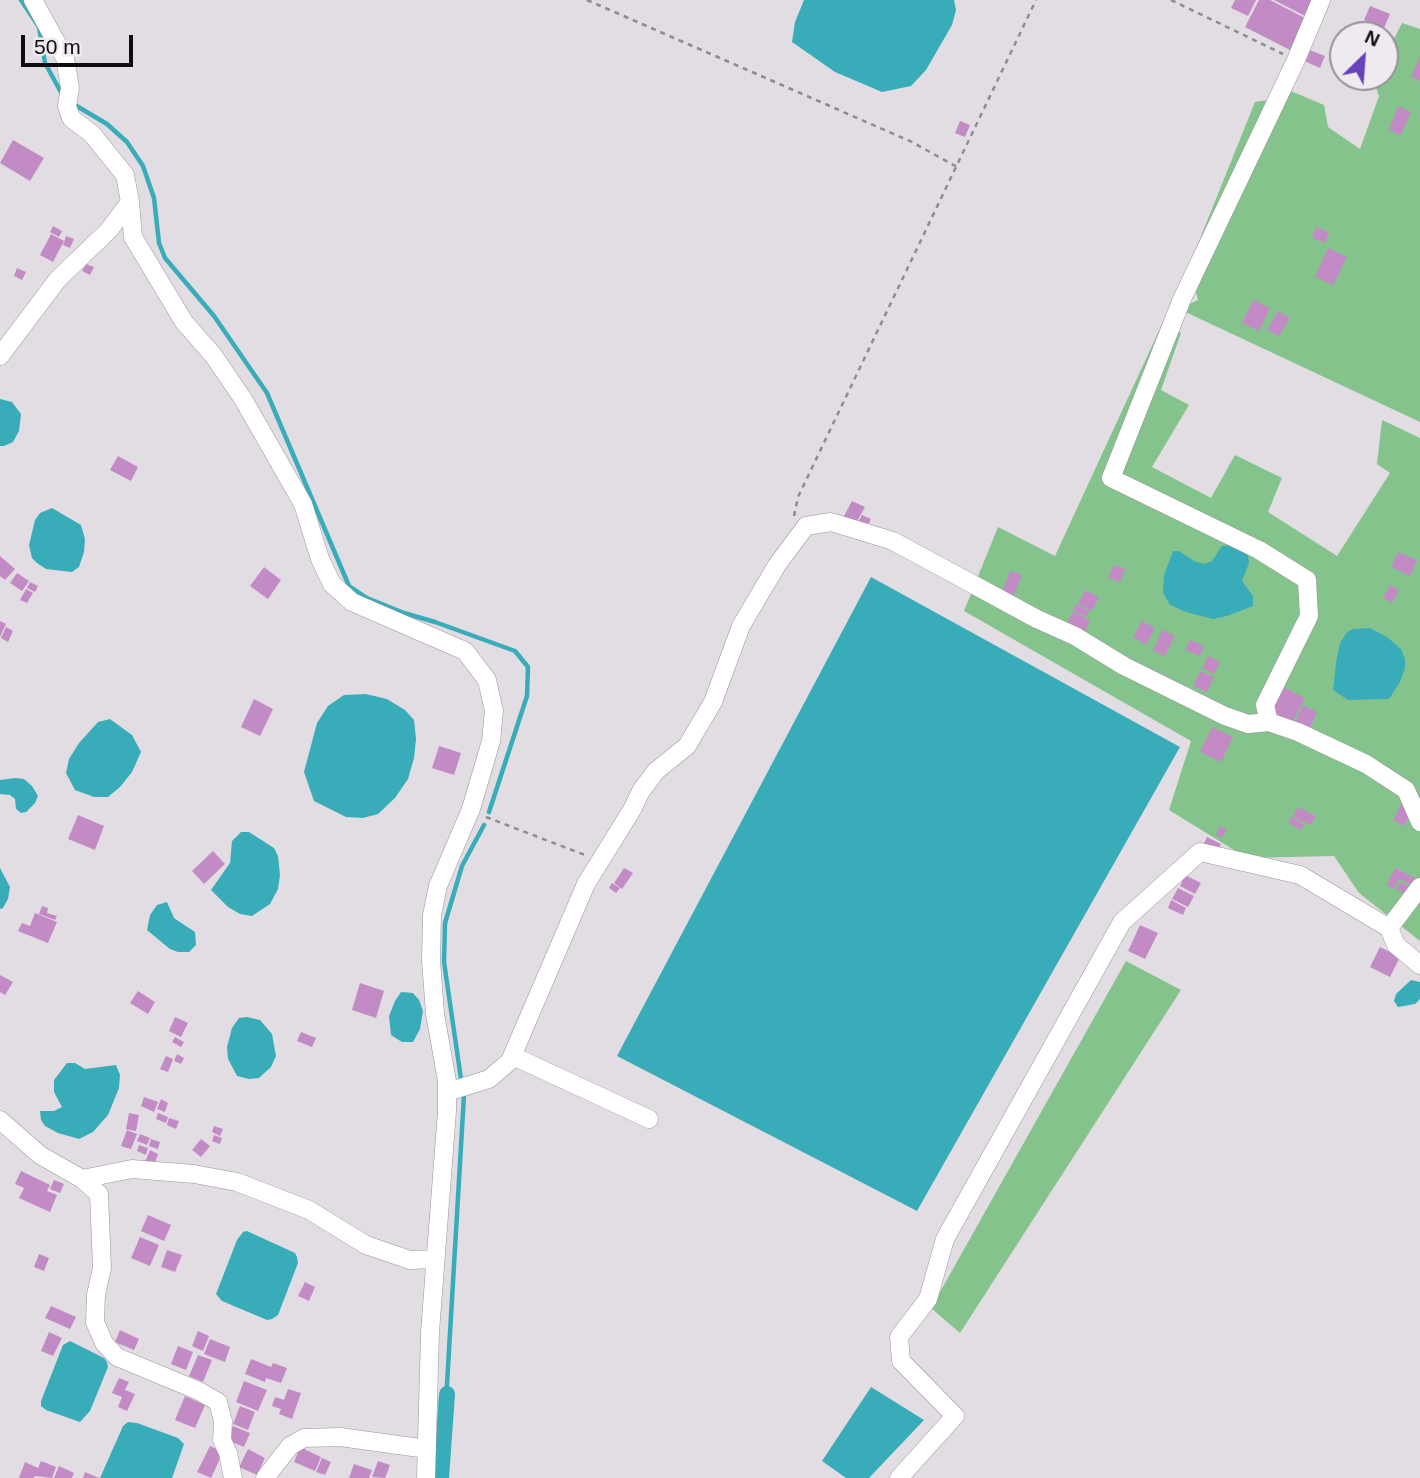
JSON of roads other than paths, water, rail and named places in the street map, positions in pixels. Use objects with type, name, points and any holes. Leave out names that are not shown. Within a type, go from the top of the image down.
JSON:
[{"type":"street","points":[[33,0],[65,58],[70,88],[67,106],[71,118],[92,134],[125,175],[133,237],[184,322],[213,355],[243,399],[303,504],[320,559],[332,584],[352,602],[464,651],[486,680],[494,711],[491,741],[471,809],[438,886],[432,915],[433,987],[447,1092],[430,1332],[426,1478]]},
{"type":"street","points":[[1269,722],[1265,705],[1309,616],[1307,580],[1259,550],[1111,478],[1182,299],[1296,60],[1321,0]]},
{"type":"street","points":[[0,356],[58,279],[109,230],[130,202]]},
{"type":"street","points":[[447,1092],[489,1079],[505,1067],[513,1056],[569,922],[600,859],[656,771],[687,746],[713,702],[741,626],[777,565],[806,526],[831,523],[893,541],[1037,619],[1075,636],[1124,666],[1214,710],[1248,724],[1269,722],[1298,732],[1366,764],[1406,790],[1420,822]]},
{"type":"street","points":[[899,1478],[951,1424],[955,1416],[901,1361],[899,1337],[928,1299],[945,1239],[1122,922],[1200,852],[1300,875],[1389,928],[1396,945],[1420,965]]},
{"type":"street","points":[[1389,928],[1420,887]]},
{"type":"street","points":[[513,1056],[649,1119]]},
{"type":"street","points":[[0,1120],[40,1155],[82,1179],[99,1194],[102,1268],[96,1295],[95,1322],[104,1343],[117,1357],[199,1391],[218,1402],[223,1421],[222,1440],[228,1453],[233,1478]]},
{"type":"street","points":[[82,1179],[132,1169],[194,1174],[237,1182],[309,1210],[366,1245],[410,1259],[435,1259]]},
{"type":"street","points":[[265,1478],[290,1446],[304,1438],[340,1437],[427,1449]]},
{"type":"water","points":[[804,0],[954,0],[956,10],[952,25],[926,70],[911,86],[882,92],[835,72],[792,42],[795,22]]},
{"type":"water","points":[[0,399],[12,402],[21,414],[19,431],[13,442],[4,446],[0,446]]},
{"type":"water","points":[[52,508],[81,525],[85,539],[84,552],[79,567],[72,572],[46,569],[32,558],[29,545],[35,520],[40,513]]},
{"type":"water","points":[[1231,545],[1248,556],[1249,563],[1242,581],[1253,596],[1253,606],[1213,619],[1170,605],[1163,593],[1164,575],[1173,551],[1179,551],[1204,564],[1212,561],[1222,546]]},
{"type":"water","points":[[871,577],[1180,747],[917,1211],[617,1056]]},
{"type":"water","points":[[1370,628],[1401,649],[1405,668],[1389,699],[1348,700],[1333,690],[1340,643],[1347,632],[1353,629]]},
{"type":"water","points":[[366,694],[387,699],[405,710],[414,720],[414,758],[408,779],[395,798],[378,814],[363,818],[346,817],[314,801],[304,772],[317,723],[328,706],[344,695]]},
{"type":"water","points":[[110,719],[132,735],[141,752],[132,772],[120,787],[108,797],[94,797],[75,790],[66,773],[69,759],[79,743],[98,722]]},
{"type":"water","points":[[24,779],[38,796],[26,812],[21,813],[16,809],[15,799],[10,795],[0,794],[0,780]]},
{"type":"water","points":[[241,832],[249,832],[274,848],[278,856],[278,889],[270,904],[252,916],[240,914],[228,907],[211,890],[230,863],[232,841]]},
{"type":"water","points":[[0,868],[10,887],[8,899],[0,909]]},
{"type":"water","points":[[167,902],[174,918],[195,932],[196,945],[189,952],[170,949],[147,930],[150,915],[157,905]]},
{"type":"water","points":[[1411,980],[1420,982],[1420,999],[1415,1004],[1398,1007],[1394,1001],[1396,994]]},
{"type":"water","points":[[401,992],[413,993],[423,1011],[420,1029],[413,1042],[402,1042],[391,1035],[389,1016]]},
{"type":"water","points":[[239,1018],[260,1020],[272,1034],[276,1056],[271,1067],[259,1078],[237,1076],[228,1059],[227,1047],[232,1028]]},
{"type":"water","points":[[67,1063],[75,1063],[85,1069],[116,1065],[120,1075],[119,1088],[108,1115],[93,1132],[79,1139],[58,1133],[45,1126],[41,1120],[40,1111],[54,1111],[62,1107],[54,1092],[54,1080]]},
{"type":"water","points":[[247,1231],[295,1253],[297,1257],[298,1263],[278,1315],[272,1319],[267,1320],[222,1301],[216,1294],[237,1240]]},
{"type":"water","points":[[70,1341],[104,1358],[108,1367],[90,1411],[80,1422],[41,1406],[63,1345]]},
{"type":"water","points":[[871,1387],[924,1420],[869,1478],[846,1478],[822,1461]]},
{"type":"water","points":[[128,1422],[178,1438],[184,1444],[172,1478],[100,1478],[123,1426]]},
{"type":"waterway","points":[[21,0],[39,27],[45,63],[63,96]]},
{"type":"waterway","points":[[75,105],[107,124],[127,142],[143,166],[154,198],[159,243],[165,258],[214,316],[267,393],[349,586],[367,598],[404,613],[515,651],[528,667],[527,696],[489,812]]},
{"type":"waterway","points":[[461,1079],[444,962],[445,923],[462,866],[484,825]]},
{"type":"waterway","points":[[446,1401],[464,1095]]},
{"type":"waterway","points":[[441,1478],[447,1394]]}]
